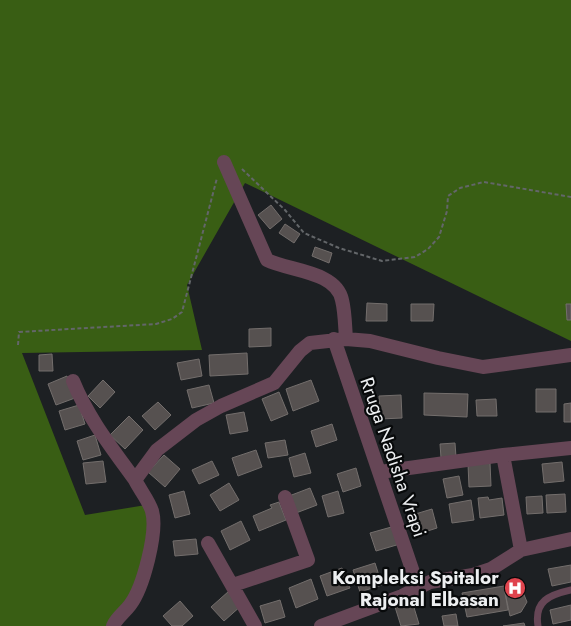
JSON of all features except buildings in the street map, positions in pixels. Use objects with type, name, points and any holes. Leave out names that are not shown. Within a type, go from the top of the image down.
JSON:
[{"type":"street","name":"Rruga Nadisha Vrapi","points":[[224,162],[267,260],[319,277],[338,288],[342,299],[340,339],[380,472],[418,587]]},
{"type":"street","points":[[135,480],[157,450],[196,420],[221,406],[274,383],[300,351],[310,343],[340,339],[370,341],[483,367],[571,355]]},
{"type":"street","points":[[73,381],[82,403],[135,480],[152,512],[149,552],[143,582],[130,605],[112,626]]},
{"type":"street","points":[[380,472],[503,455],[571,448]]},
{"type":"street","points":[[503,455],[521,550]]},
{"type":"street","points":[[233,585],[308,560],[285,497]]},
{"type":"street","points":[[321,626],[402,596],[430,582],[483,572],[521,550],[571,539]]},
{"type":"street","points":[[208,544],[255,626]]},
{"type":"lane","points":[[538,626],[537,610],[547,598],[571,590]]},
{"type":"path","points":[[18,345],[19,332],[156,324],[172,319],[182,312],[192,278],[199,239],[219,170],[224,162],[241,168],[285,210],[304,233],[339,248],[382,261],[415,257],[428,250],[439,236],[447,211],[448,196],[460,188],[484,182],[571,197]]},
{"type":"green space","points":[[0,0],[571,0],[571,341],[245,183],[187,285],[202,350],[22,353],[85,515],[146,505],[158,533],[120,626],[0,626]]},
{"type":"place","name":"Kompleksi Spitalor Rajonal Elbasan","points":[[515,588]]}]
